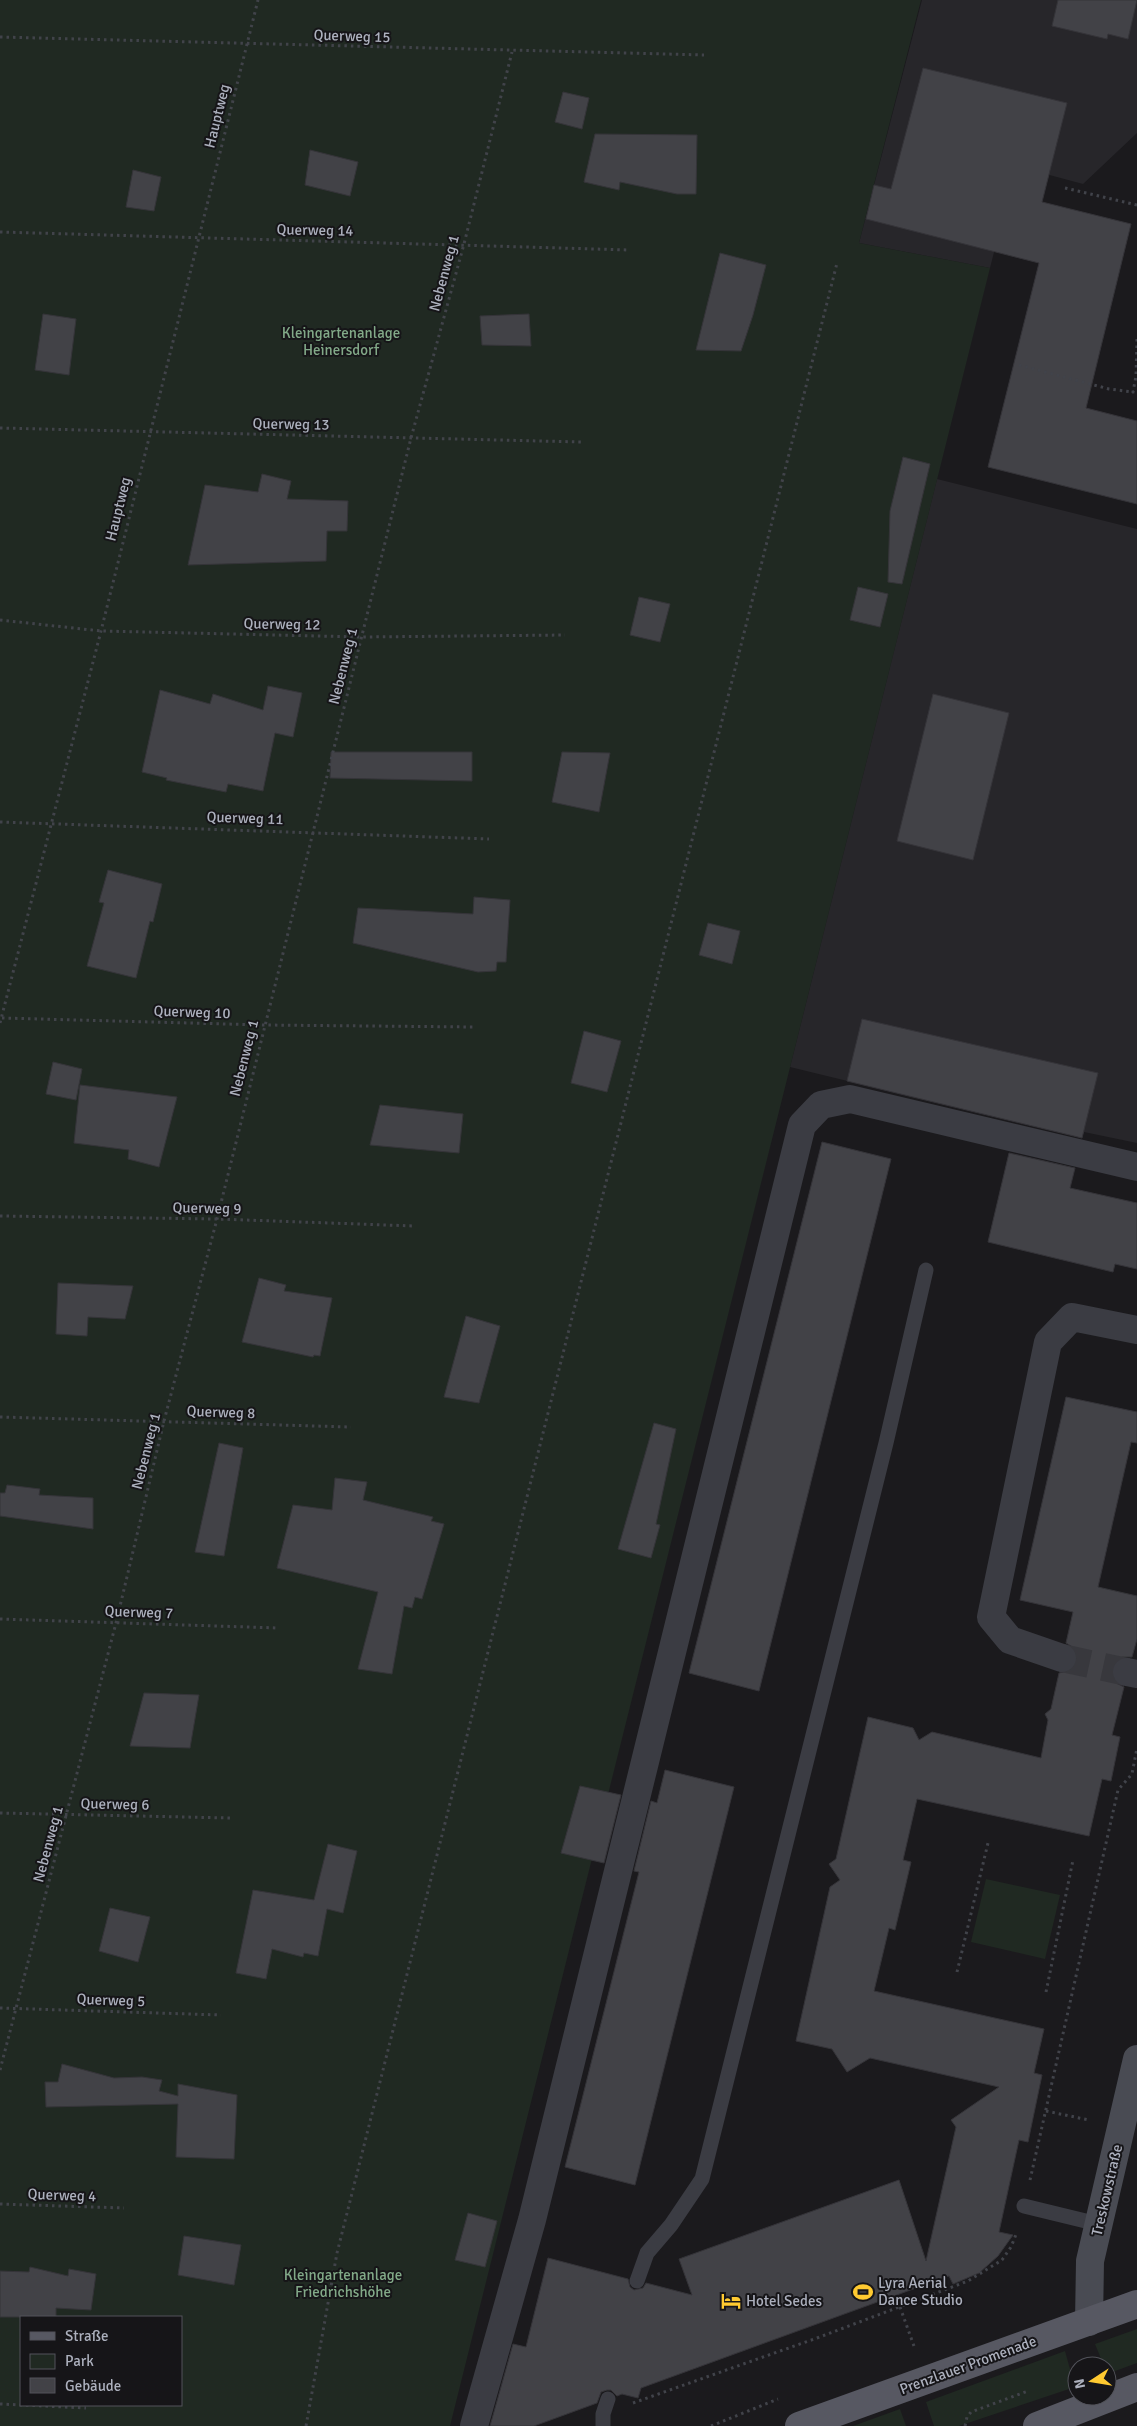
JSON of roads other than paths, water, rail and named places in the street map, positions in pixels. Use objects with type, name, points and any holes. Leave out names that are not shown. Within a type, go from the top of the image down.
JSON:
[{"type":"main road","name":"Prenzlauer Promenade","points":[[800,2426],[1137,2304]]},
{"type":"main road","points":[[1037,2426],[1137,2388]]},
{"type":"street","points":[[474,2426],[532,2220],[802,1125],[821,1105],[850,1099],[1137,1167]]},
{"type":"street","points":[[1062,1658],[1010,1640],[991,1617],[1048,1342],[1072,1317],[1137,1330]]},
{"type":"street","name":"Treskowstraße","points":[[1089,2322],[1090,2261],[1137,2059]]},
{"type":"lane","points":[[637,2281],[647,2253],[671,2225],[702,2179],[884,1453],[926,1270]]},
{"type":"lane","points":[[1024,2206],[1098,2224]]},
{"type":"lane","points":[[603,2420],[608,2399]]},
{"type":"tunnel","points":[[1062,1658],[1127,1672]]},
{"type":"place","name":"Lyra Aerial Dance Studio","points":[[863,2292]]},
{"type":"place","name":"Hotel Sedes","points":[[731,2301]]},
{"type":"park label","name":"Kleingartenanlage Heinersdorf","points":[[341,342]]},
{"type":"park label","name":"Kleingartenanlage Friedrichshöhe","points":[[343,2284]]}]
